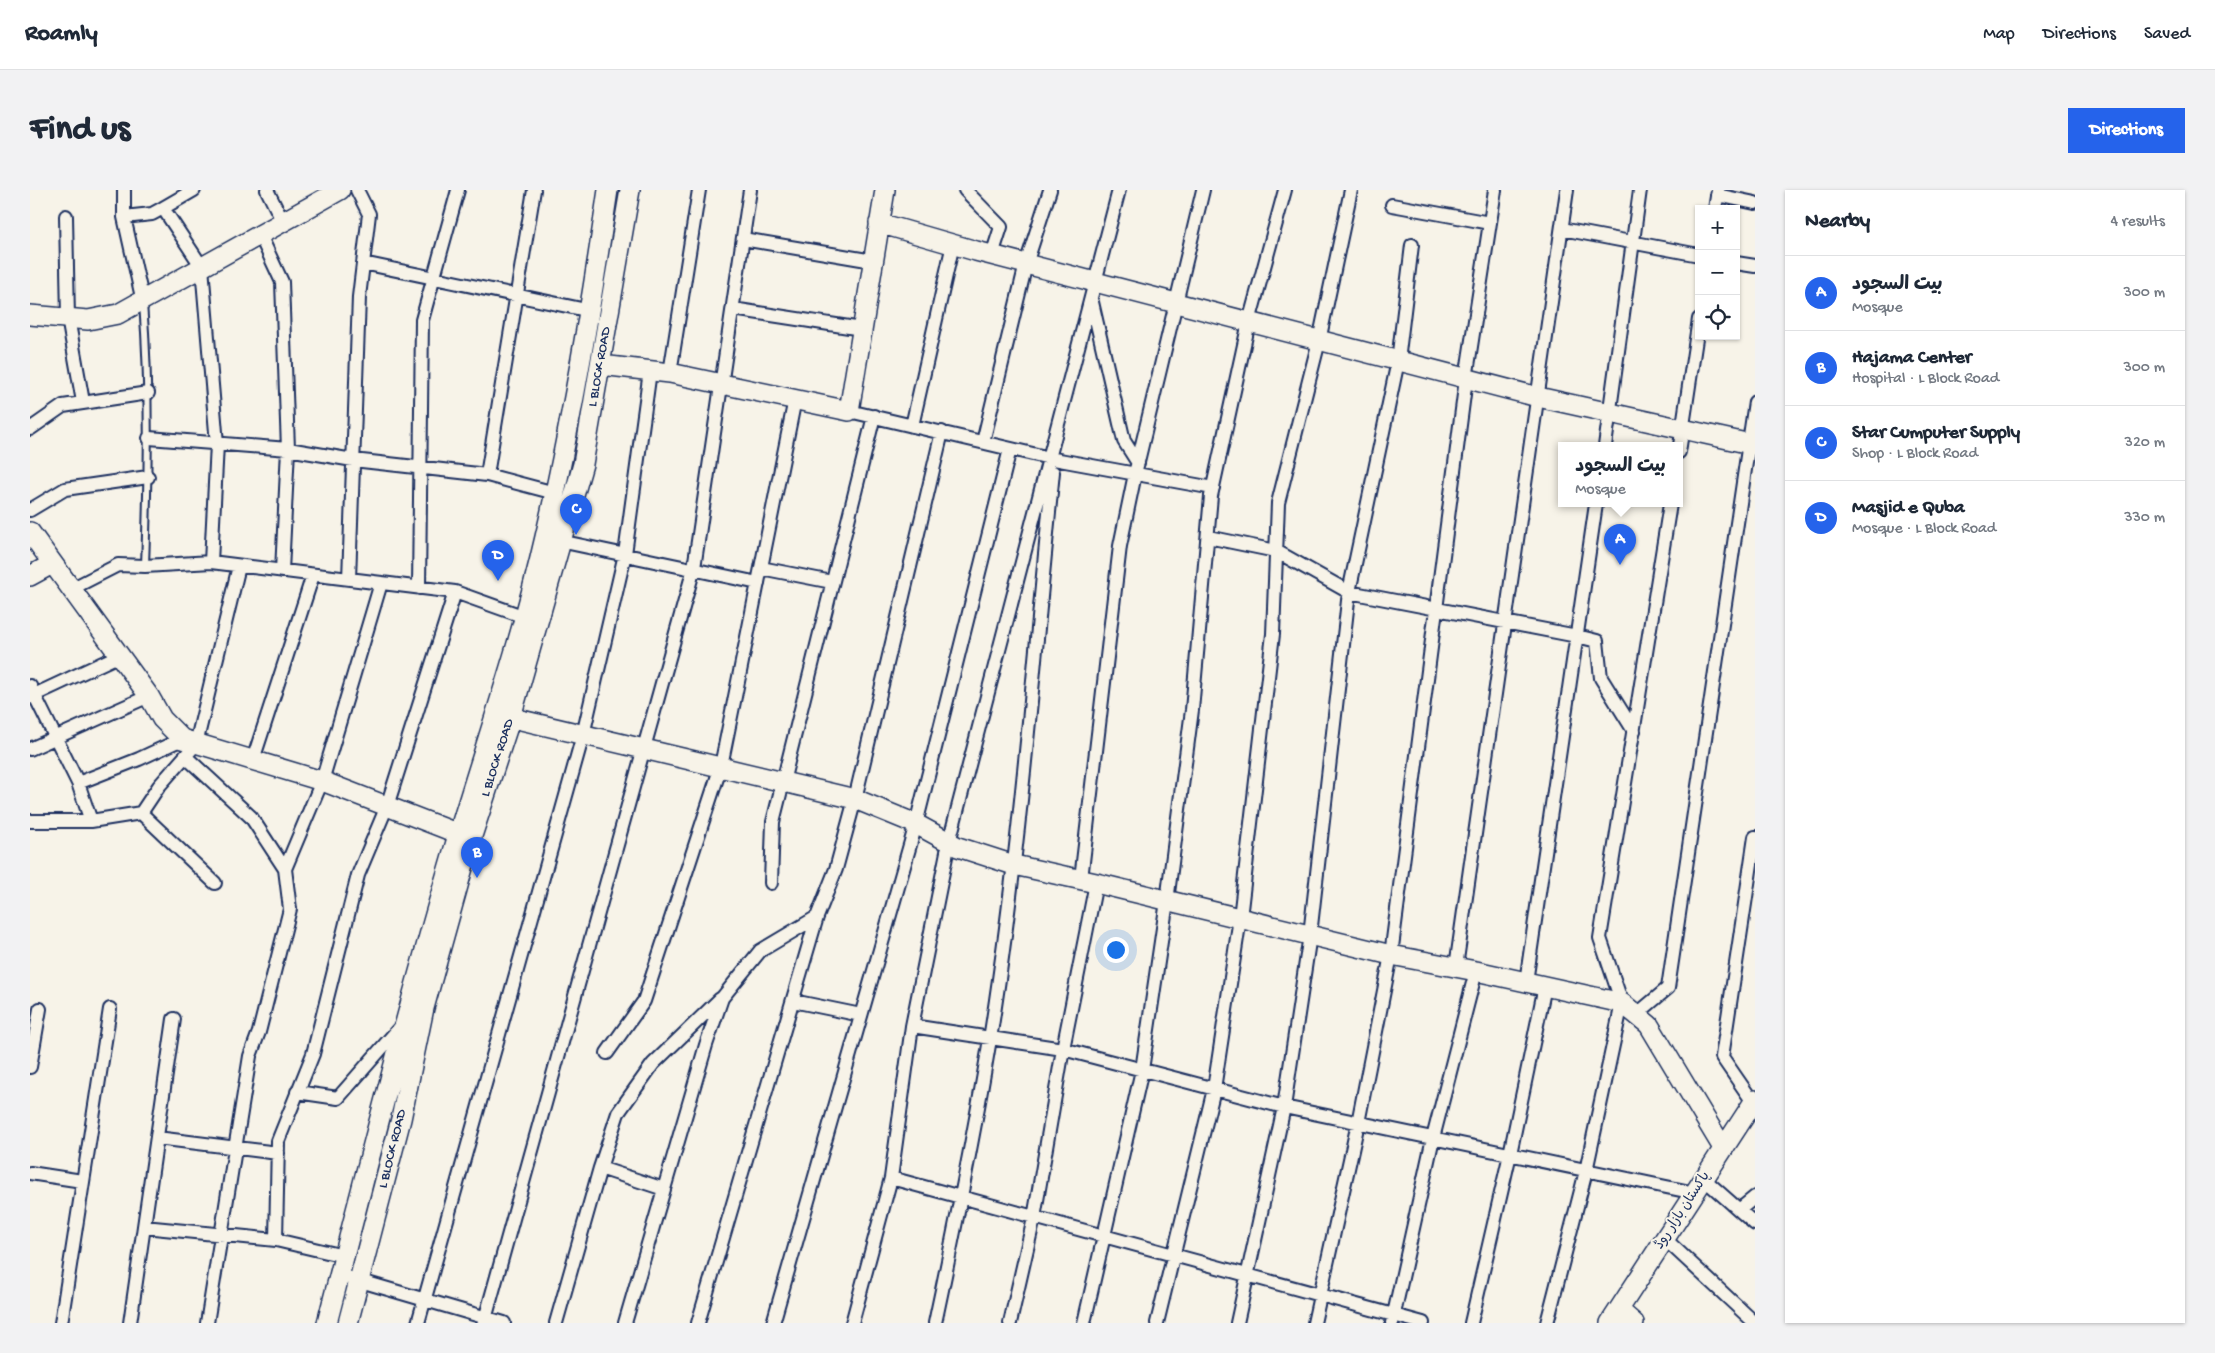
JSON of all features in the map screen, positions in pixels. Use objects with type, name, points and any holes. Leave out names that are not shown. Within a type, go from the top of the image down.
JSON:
[{"type":"street","points":[[124,190],[124,217],[143,302]]},
{"type":"street","points":[[124,217],[152,214],[194,190]]},
{"type":"street","points":[[267,190],[283,222]]},
{"type":"street","points":[[30,315],[88,320],[118,314],[143,302],[340,190]]},
{"type":"street","points":[[349,579],[359,297],[369,214],[357,190]]},
{"type":"street","points":[[419,588],[422,320],[458,190]]},
{"type":"street","points":[[487,475],[515,295],[534,190]]},
{"type":"street","name":"L BLOCK ROAD","points":[[348,1323],[361,1281],[401,1119],[424,1008],[553,540],[555,493],[591,311],[608,190]]},
{"type":"street","name":"L BLOCK ROAD","points":[[328,1323],[404,1024],[459,834],[503,716],[525,617],[582,464],[601,365],[630,190]]},
{"type":"street","points":[[670,373],[699,190]]},
{"type":"street","points":[[485,1320],[694,568],[723,384],[750,190]]},
{"type":"street","points":[[849,411],[885,190]]},
{"type":"street","points":[[965,190],[1001,227],[992,254]]},
{"type":"street","points":[[983,442],[1026,264],[1050,190]]},
{"type":"street","points":[[852,1323],[890,1178],[912,1026],[949,842],[1052,458],[1119,190]]},
{"type":"street","points":[[1010,1323],[1034,1218],[1063,1049],[1088,881],[1120,546],[1136,468],[1203,190]]},
{"type":"street","points":[[1084,1323],[1142,1070],[1192,710],[1213,488],[1249,322],[1285,190]]},
{"type":"street","points":[[1157,1323],[1214,1089],[1240,918],[1273,634],[1278,503],[1319,341],[1351,190]]},
{"type":"street","points":[[1314,1323],[1358,1123],[1391,955],[1466,379],[1495,190]]},
{"type":"street","points":[[1456,967],[1567,190]]},
{"type":"street","points":[[1606,442],[1640,190]]},
{"type":"street","points":[[1715,205],[1717,192],[1755,203]]},
{"type":"street","points":[[1392,204],[1490,223]]},
{"type":"street","points":[[163,208],[202,267],[217,444],[212,562]]},
{"type":"street","points":[[66,216],[68,318],[83,402]]},
{"type":"street","points":[[879,223],[1026,264],[1094,290],[1177,303],[1538,397],[1752,444]]},
{"type":"street","points":[[1562,230],[1695,254]]},
{"type":"street","points":[[260,235],[282,282],[288,449],[282,571]]},
{"type":"street","points":[[743,239],[873,261]]},
{"type":"street","points":[[912,426],[953,244]]},
{"type":"street","points":[[1237,1323],[1284,1107],[1310,935],[1349,592],[1398,361],[1412,245]]},
{"type":"street","points":[[363,263],[591,311]]},
{"type":"street","points":[[1740,263],[1755,266]]},
{"type":"street","points":[[1094,290],[1124,441],[1136,468]]},
{"type":"street","points":[[733,308],[862,329]]},
{"type":"street","points":[[1680,442],[1696,340]]},
{"type":"street","points":[[601,365],[670,373],[874,416],[1052,458],[1136,468],[1213,488]]},
{"type":"street","points":[[418,1323],[583,735],[625,554],[650,371]]},
{"type":"street","points":[[30,427],[30,429],[63,406],[148,393]]},
{"type":"street","points":[[607,1053],[644,1001],[721,766],[795,399]]},
{"type":"street","points":[[1629,1009],[1668,988],[1752,444],[1755,402]]},
{"type":"street","points":[[771,883],[774,822],[782,781],[874,416]]},
{"type":"street","points":[[698,1323],[817,917],[836,870],[855,799],[942,432]]},
{"type":"street","points":[[149,438],[288,449],[353,460],[487,475],[555,493]]},
{"type":"street","points":[[773,1323],[916,824],[1010,449]]},
{"type":"street","points":[[935,1323],[961,1198],[990,1038],[1014,865],[1052,458]]},
{"type":"street","points":[[30,510],[65,489],[148,477]]},
{"type":"street","points":[[1526,982],[1596,507]]},
{"type":"street","points":[[1547,1323],[1629,1009],[1600,938],[1670,507]]},
{"type":"street","points":[[30,532],[150,696],[162,718],[251,817],[285,869],[290,909],[259,1032],[250,1056],[207,1323]]},
{"type":"street","points":[[1208,537],[1276,551],[1349,592],[1596,641],[1601,678],[1634,731]]},
{"type":"street","points":[[553,540],[694,568],[758,583]]},
{"type":"street","points":[[71,589],[118,565],[145,566],[212,562],[455,592],[525,617]]},
{"type":"street","points":[[30,576],[52,564]]},
{"type":"street","points":[[30,821],[91,821],[141,813],[188,746],[239,566]]},
{"type":"street","points":[[761,568],[832,582]]},
{"type":"street","points":[[253,760],[313,575]]},
{"type":"street","points":[[285,869],[322,781],[381,583]]},
{"type":"street","points":[[276,1240],[278,1141],[313,1054],[358,876],[387,806],[455,592]]},
{"type":"street","points":[[91,821],[78,784],[31,693],[120,655]]},
{"type":"street","points":[[30,750],[150,696]]},
{"type":"street","points":[[503,716],[855,799],[916,824],[949,842],[1014,865],[1088,881],[1391,955],[1545,986],[1629,1009],[1649,1025],[1723,1148]]},
{"type":"street","points":[[78,784],[139,759],[188,746],[253,760],[322,781],[459,834]]},
{"type":"street","points":[[141,813],[215,883]]},
{"type":"street","points":[[1754,1101],[1722,1057],[1755,837]]},
{"type":"street","points":[[556,1323],[618,1112],[653,1064],[722,998],[760,951],[817,917]]},
{"type":"street","points":[[1393,1319],[1433,1138],[1476,971]]},
{"type":"street","points":[[1471,1323],[1510,1154],[1545,986]]},
{"type":"street","points":[[625,1323],[706,1045],[722,998]]},
{"type":"street","points":[[793,1001],[861,1015]]},
{"type":"street","points":[[30,1067],[40,1009]]},
{"type":"street","points":[[60,1323],[110,1009]]},
{"type":"street","points":[[130,1323],[174,1019]]},
{"type":"street","points":[[298,1092],[338,1098],[404,1024]]},
{"type":"street","points":[[912,1026],[1063,1049],[1284,1107],[1358,1123],[1586,1170],[1699,1186],[1739,1210],[1755,1224]]},
{"type":"street","name":"پاکستان بازار روڈ","points":[[1615,1317],[1754,1101]]},
{"type":"street","points":[[157,1138],[278,1153]]},
{"type":"street","points":[[600,1168],[664,1189]]},
{"type":"street","points":[[30,1173],[82,1181]]},
{"type":"street","points":[[890,1178],[1320,1296],[1393,1319],[1423,1323]]},
{"type":"street","points":[[1739,1210],[1755,1197]]},
{"type":"street","points":[[144,1227],[276,1240],[344,1256]]},
{"type":"street","points":[[1665,1239],[1755,1323]]},
{"type":"street","points":[[340,1275],[485,1320],[504,1323]]},
{"type":"street","points":[[1615,1317],[1634,1323]]},
{"type":"lane","points":[[143,302],[149,438],[145,566]]},
{"type":"place","name":"Star Cumputer Supply","points":[[576,535]]},
{"type":"place","name":"بیت السجود","points":[[1620,565]]},
{"type":"place","name":"Masjid e Quba","points":[[498,581]]},
{"type":"place","name":"Hajama Center","points":[[477,878]]}]
